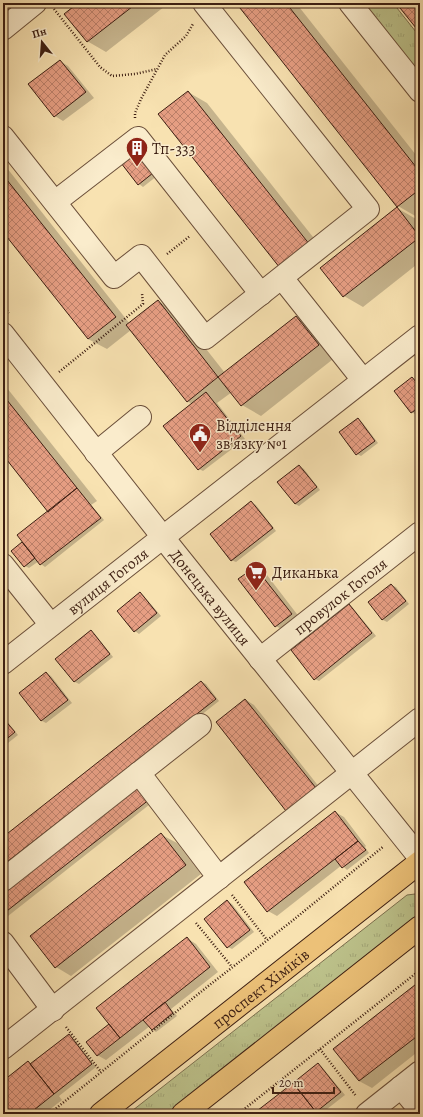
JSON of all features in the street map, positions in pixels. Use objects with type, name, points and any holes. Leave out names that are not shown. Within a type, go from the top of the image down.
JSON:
[{"type":"main road","name":"проспект Хіміків","points":[[101,1114],[420,862]]},
{"type":"main road","points":[[183,1114],[420,927]]},
{"type":"street","points":[[3,29],[35,3]]},
{"type":"street","points":[[350,3],[420,91]]},
{"type":"street","points":[[3,137],[114,277],[141,256],[205,338],[368,209],[205,4]]},
{"type":"street","points":[[55,202],[138,138],[261,294]]},
{"type":"street","points":[[282,278],[363,380]]},
{"type":"street","name":"Донецька вулиця","points":[[3,334],[96,453],[420,858]]},
{"type":"street","name":"вулиця Гоголя","points":[[3,663],[420,336]]},
{"type":"street","points":[[96,453],[140,417]]},
{"type":"street","name":"провулок Гоголя","points":[[260,659],[420,533]]},
{"type":"street","points":[[3,565],[51,626]]},
{"type":"street","points":[[3,1048],[420,719]]},
{"type":"street","points":[[3,880],[200,725]]},
{"type":"street","points":[[139,773],[219,878]]},
{"type":"street","points":[[3,943],[53,1010]]},
{"type":"street","points":[[371,1113],[420,1072]]},
{"type":"street","points":[[402,1087],[420,1110]]},
{"type":"path","points":[[50,3],[100,67],[112,76],[135,74],[158,69]]},
{"type":"path","points":[[138,138],[135,113],[140,99],[166,55],[186,36],[205,4]]},
{"type":"path","points":[[150,268],[206,224]]},
{"type":"path","points":[[57,374],[143,304],[142,288]]},
{"type":"path","points":[[49,1114],[384,847],[380,840]]},
{"type":"path","points":[[219,878],[267,940]]},
{"type":"path","points":[[182,907],[232,968]]},
{"type":"path","points":[[238,1114],[420,970]]},
{"type":"path","points":[[53,1010],[101,1072]]},
{"type":"path","points":[[320,1049],[371,1113]]},
{"type":"green space","points":[[364,3],[393,3],[420,37],[420,75]]},
{"type":"green space","points":[[415,894],[420,897],[420,915],[166,1114],[128,1114],[407,895]]},
{"type":"building","points":[[78,3],[137,3],[87,42],[64,14]]},
{"type":"building","points":[[236,3],[286,3],[420,172],[420,189],[397,207]]},
{"type":"building","points":[[396,3],[420,3],[420,33]]},
{"type":"building","points":[[60,60],[86,92],[54,117],[28,84]]},
{"type":"building","points":[[188,91],[310,245],[280,268],[158,114]]},
{"type":"building","name":"Тп-333","points":[[136,151],[153,173],[138,185],[121,163]]},
{"type":"building","points":[[3,175],[116,317],[88,339],[3,232]]},
{"type":"building","points":[[397,207],[420,237],[343,297],[320,268]]},
{"type":"building","points":[[158,300],[218,377],[187,402],[126,325]]},
{"type":"building","points":[[296,316],[319,345],[241,406],[218,377]]},
{"type":"building","points":[[412,377],[420,387],[420,407],[411,413],[394,391]]},
{"type":"building","points":[[206,392],[241,436],[198,470],[163,426]]},
{"type":"building","points":[[3,395],[77,488],[48,512],[3,455]]},
{"type":"building","points":[[358,418],[375,441],[356,455],[339,432]]},
{"type":"building","points":[[299,465],[317,487],[295,504],[277,482]]},
{"type":"building","points":[[77,488],[101,518],[40,565],[17,535]]},
{"type":"building","points":[[251,501],[273,528],[231,561],[210,534]]},
{"type":"building","points":[[22,542],[35,558],[24,567],[11,551]]},
{"type":"building","points":[[255,567],[292,614],[275,627],[238,579]]},
{"type":"building","points":[[391,584],[406,601],[382,620],[368,602]]},
{"type":"building","points":[[140,592],[157,613],[134,632],[117,611]]},
{"type":"building","points":[[349,604],[372,633],[314,680],[291,650]]},
{"type":"building","points":[[91,630],[110,654],[74,682],[55,659]]},
{"type":"building","points":[[46,672],[68,700],[41,721],[19,693]]},
{"type":"building","points":[[201,681],[216,699],[3,865],[3,837]]},
{"type":"building","points":[[245,699],[316,788],[286,811],[216,722]]},
{"type":"building","points":[[3,718],[15,732],[3,742]]},
{"type":"building","points":[[139,785],[150,799],[3,914],[3,892]]},
{"type":"building","points":[[335,811],[358,841],[267,912],[244,882]]},
{"type":"building","points":[[161,833],[186,865],[55,968],[30,936]]},
{"type":"building","points":[[358,841],[366,850],[342,868],[335,859]]},
{"type":"building","points":[[227,900],[250,930],[227,948],[204,919]]},
{"type":"building","points":[[187,937],[210,967],[120,1038],[96,1008]]},
{"type":"building","points":[[420,981],[420,1034],[359,1081],[333,1049]]},
{"type":"building","points":[[165,1002],[173,1013],[152,1030],[143,1020]]},
{"type":"building","points":[[109,1024],[120,1038],[97,1056],[86,1042]]},
{"type":"building","points":[[69,1034],[92,1064],[54,1094],[30,1064]]},
{"type":"building","points":[[28,1061],[54,1094],[29,1114],[3,1114],[3,1081]]},
{"type":"building","points":[[318,1063],[341,1092],[316,1112],[293,1083]]},
{"type":"building","points":[[293,1083],[316,1112],[313,1114],[253,1114]]},
{"type":"place","name":"Тп-333","points":[[137,168]]},
{"type":"place","name":"Відділення зв'язку №1","points":[[200,454]]},
{"type":"place","name":"Диканька","points":[[256,592]]}]
